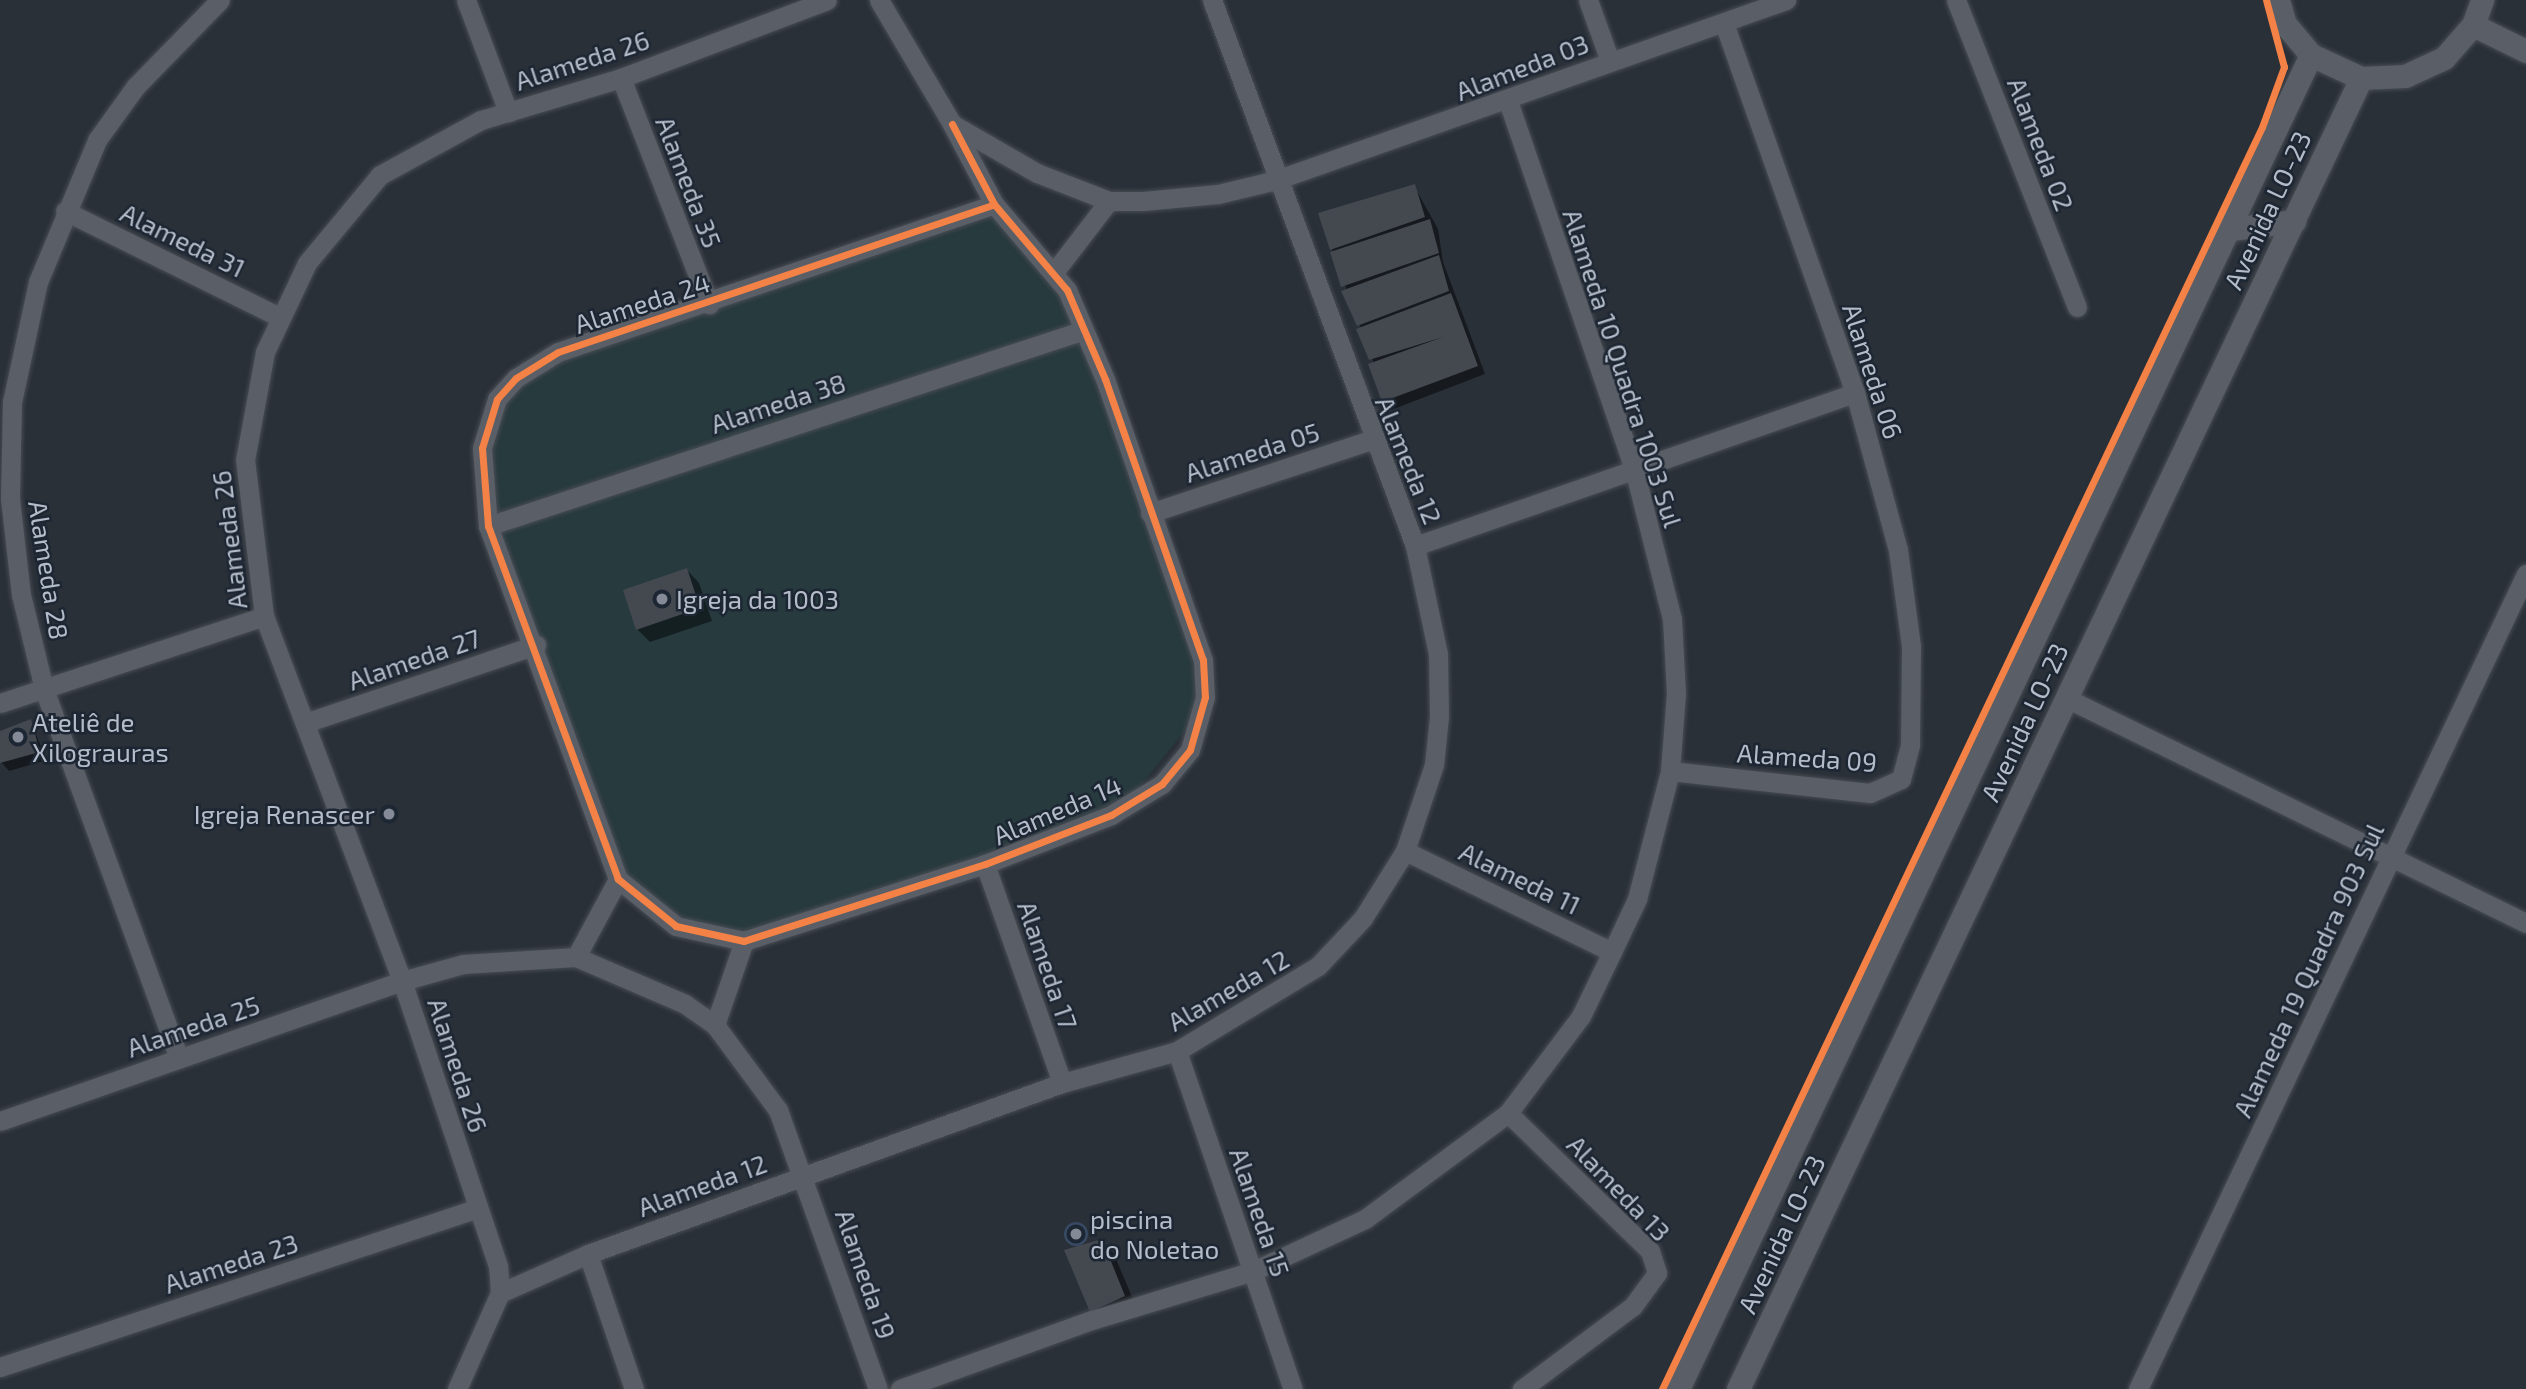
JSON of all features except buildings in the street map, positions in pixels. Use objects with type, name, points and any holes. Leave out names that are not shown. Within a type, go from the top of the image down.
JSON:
[{"type":"street","name":"Alameda 28","points":[[179,1058],[44,689],[21,596],[10,498],[12,402],[38,282],[65,211],[97,140],[136,86],[220,0]]},
{"type":"street","points":[[466,0],[508,112]]},
{"type":"street","name":"Alameda 26","points":[[500,1293],[498,1266],[402,981],[308,722],[264,615],[245,460],[277,316],[307,263],[380,175],[508,112],[621,78],[827,0]]},
{"type":"street","points":[[879,0],[952,124],[994,204]]},
{"type":"street","name":"Alameda 12","points":[[500,1293],[588,1254],[1062,1083],[1177,1051],[1318,966],[1363,918],[1405,851],[1434,765],[1439,717],[1438,654],[1415,546],[1371,440],[1212,0]]},
{"type":"street","points":[[1588,0],[1610,61]]},
{"type":"street","name":"Alameda 03","points":[[1109,201],[1218,194],[1276,180],[1508,102],[1610,61],[1725,26],[1786,0]]},
{"type":"street","name":"Alameda 02","points":[[1956,0],[2077,307]]},
{"type":"street","points":[[2278,0],[2285,24],[2311,55],[2361,78],[2405,76],[2444,58],[2473,24],[2482,0]]},
{"type":"street","points":[[2473,24],[2526,51]]},
{"type":"street","name":"Alameda 06","points":[[1725,26],[1855,393],[1898,550],[1911,646],[1910,745]]},
{"type":"street","points":[[1678,1389],[2231,229],[2311,55]]},
{"type":"street","name":"Alameda 35","points":[[621,78],[709,304]]},
{"type":"street","name":"Avenida LO-23","points":[[1738,1389],[2361,78]]},
{"type":"street","name":"Alameda 10 Quadra 1003 Sul","points":[[900,1389],[1091,1320],[1253,1272],[1365,1219],[1508,1113],[1581,1016],[1612,952],[1637,899],[1670,771],[1676,693],[1672,620],[1634,469],[1508,102]]},
{"type":"street","points":[[952,124],[1037,173],[1109,201],[1055,271]]},
{"type":"street","name":"Alameda 24","points":[[618,878],[602,826],[536,645],[488,526],[482,448],[497,399],[516,378],[589,340],[709,304],[994,204]]},
{"type":"street","name":"Alameda 14","points":[[744,941],[985,864],[1111,815],[1162,784],[1190,750],[1205,697],[1203,660],[1084,330],[1055,271],[994,204]]},
{"type":"street","name":"Alameda 31","points":[[65,211],[277,316]]},
{"type":"street","points":[[2231,229],[2294,221]]},
{"type":"street","name":"Alameda 38","points":[[488,526],[1084,330]]},
{"type":"street","points":[[1415,546],[1855,393]]},
{"type":"street","name":"Alameda 05","points":[[1150,513],[1371,440]]},
{"type":"street","name":"Alameda 19 Quadra 903 Sul","points":[[2137,1389],[2526,574]]},
{"type":"street","points":[[0,704],[264,615]]},
{"type":"street","name":"Alameda 27","points":[[308,722],[536,645]]},
{"type":"street","points":[[2066,698],[2526,923]]},
{"type":"street","name":"Alameda 09","points":[[1670,771],[1870,793],[1901,779],[1910,745]]},
{"type":"street","name":"Alameda 11","points":[[1405,851],[1612,952]]},
{"type":"street","name":"Alameda 17","points":[[985,864],[1062,1083]]},
{"type":"street","points":[[618,878],[676,926],[744,941],[715,1025],[645,984],[576,957],[618,878]]},
{"type":"street","name":"Alameda 25","points":[[0,1121],[402,981],[463,964],[576,957]]},
{"type":"street","name":"Alameda 19","points":[[715,1025],[778,1110],[878,1389]]},
{"type":"street","name":"Alameda 15","points":[[1177,1051],[1293,1389]]},
{"type":"street","name":"Alameda 13","points":[[1508,1113],[1650,1251],[1657,1273],[1633,1306],[1522,1389]]},
{"type":"street","name":"Alameda 23","points":[[0,1367],[478,1208]]},
{"type":"street","points":[[588,1254],[634,1389]]},
{"type":"street","points":[[457,1389],[500,1293]]},
{"type":"green space","points":[[994,204],[1055,271],[1193,637],[1201,711],[1115,817],[741,942],[676,926],[618,879],[486,509],[497,399],[589,340]]},
{"type":"water","name":"piscina do Noletao","points":[[1076,1222],[1087,1229],[1088,1234],[1081,1245],[1076,1246],[1065,1239],[1064,1234],[1071,1223]]},
{"type":"cycle path","points":[[1662,1389],[2262,127],[2284,67],[2266,0]]},
{"type":"cycle path","points":[[952,124],[994,204],[1067,290],[1105,379],[1203,660],[1205,697],[1190,750],[1162,784],[1111,815],[985,864],[744,941],[676,926],[618,879],[488,526],[482,448],[497,399],[516,378],[558,352],[994,204]]},
{"type":"place","name":"Igreja da 1003","points":[[662,599]]},
{"type":"place","name":"Ateliê de Xilograuras","points":[[18,737]]},
{"type":"place","name":"Igreja Renascer","points":[[389,814]]},
{"type":"place","name":"piscina do Noletao","points":[[1076,1234]]}]
